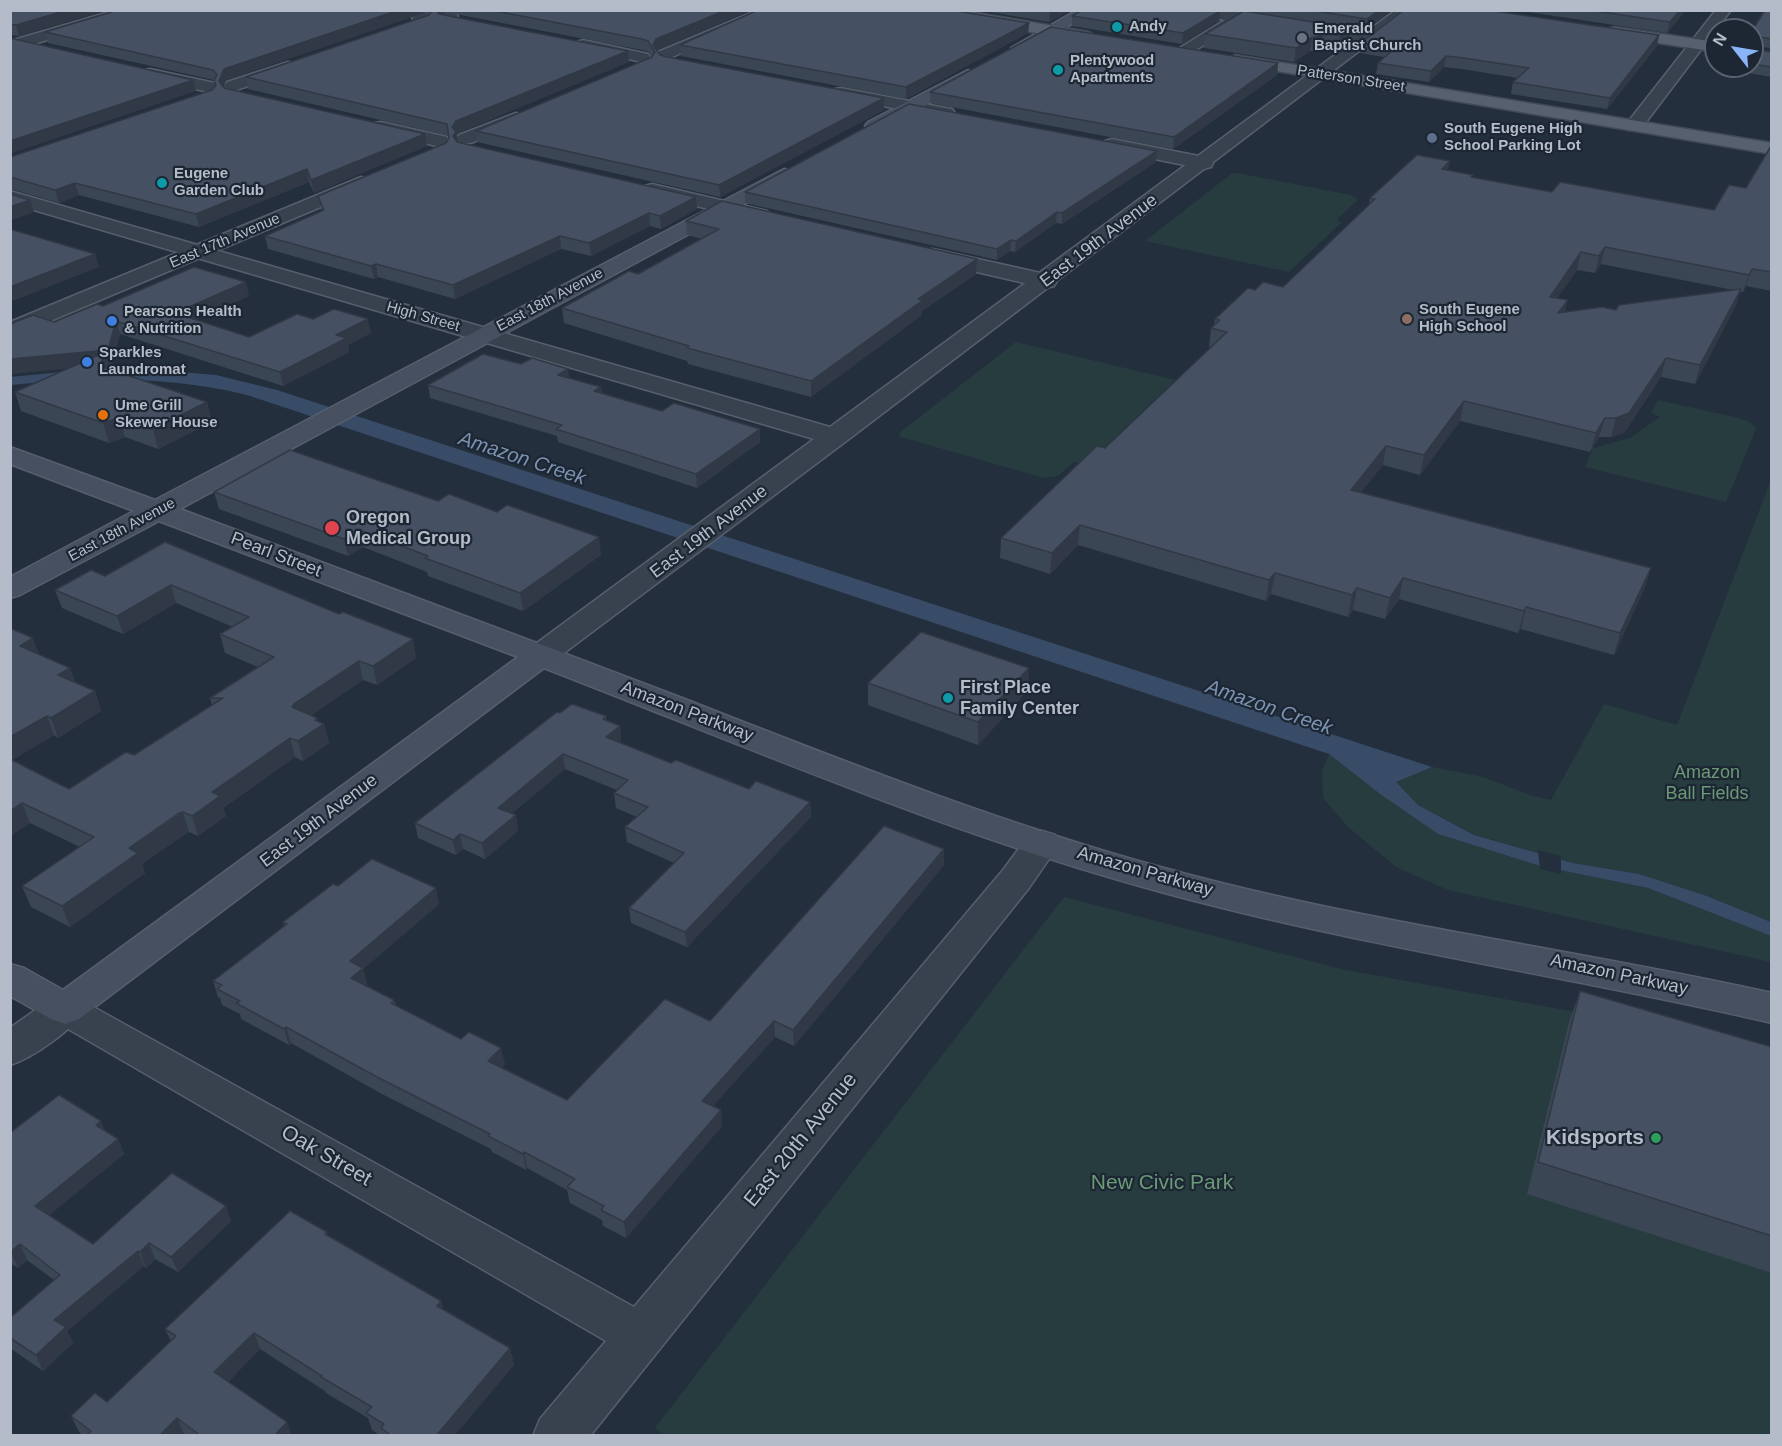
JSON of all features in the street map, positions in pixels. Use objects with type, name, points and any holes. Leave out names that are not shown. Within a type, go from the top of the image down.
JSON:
[{"type":"main road","points":[[930,10],[1101,39]]},
{"type":"main road","points":[[1004,56],[1089,10]]},
{"type":"main road","points":[[1595,30],[1704,45]]},
{"type":"main road","name":"Patterson Street","points":[[1177,51],[1772,149]]},
{"type":"main road","points":[[862,132],[984,67]]},
{"type":"main road","name":"East 18th Avenue","points":[[10,589],[804,164]]},
{"type":"main road","name":"Pearl Street","points":[[10,455],[542,656]]},
{"type":"main road","name":"Amazon Parkway","points":[[542,656],[890,790],[1042,843],[1162,880],[1393,934],[1547,960],[1772,1008]]},
{"type":"main road","name":"East 19th Avenue","points":[[65,1009],[542,656]]},
{"type":"main road","name":"Oak Street","points":[[10,978],[65,1009]]},
{"type":"street","points":[[14,44],[134,10]]},
{"type":"street","points":[[563,42],[644,60],[666,58],[772,10]]},
{"type":"street","points":[[1192,10],[1371,38]]},
{"type":"street","name":"East 19th Avenue","points":[[542,656],[1406,10]]},
{"type":"street","points":[[1634,126],[1724,10]]},
{"type":"street","points":[[405,18],[451,16]]},
{"type":"street","points":[[1177,51],[1239,18]]},
{"type":"street","points":[[14,44],[54,52]]},
{"type":"street","points":[[666,58],[690,65]]},
{"type":"street","points":[[625,72],[644,60]]},
{"type":"street","points":[[136,70],[208,91],[233,89],[299,63]]},
{"type":"street","points":[[233,89],[258,99]]},
{"type":"street","points":[[822,90],[965,117]]},
{"type":"street","points":[[189,101],[208,91]]},
{"type":"street","points":[[365,124],[435,149],[471,146],[531,112]]},
{"type":"street","points":[[1093,142],[1204,163]]},
{"type":"street","name":"East 17th Avenue","points":[[10,331],[380,175]]},
{"type":"street","points":[[632,186],[780,219]]},
{"type":"street","name":"High Street","points":[[10,198],[836,437]]},
{"type":"street","points":[[913,250],[1046,280]]},
{"type":"street","name":"East 20th Avenue","points":[[558,1436],[1017,879],[1042,843]]},
{"type":"street","name":"East 19th Avenue","points":[[10,1050],[65,1009]]},
{"type":"street","name":"Oak Street","points":[[65,1009],[640,1335]]},
{"type":"green space","points":[[1237,173],[1351,195],[1358,200],[1337,219],[1341,223],[1289,272],[1145,241],[1231,174]]},
{"type":"green space","points":[[1016,342],[1175,380],[1089,462],[1074,462],[1058,476],[1044,478],[901,437],[899,433]]},
{"type":"green space","points":[[1658,400],[1739,418],[1750,422],[1756,429],[1726,502],[1585,467],[1593,448],[1630,438],[1660,417],[1651,413]]},
{"type":"green space","name":"Amazon Ball Fields","points":[[1771,480],[1771,922],[1707,896],[1639,874],[1573,863],[1475,835],[1418,805],[1395,782],[1432,767],[1480,776],[1533,796],[1551,800],[1604,704],[1677,725]]},
{"type":"green space","points":[[1329,754],[1380,794],[1438,834],[1540,866],[1648,888],[1771,936],[1771,962],[1448,890],[1396,867],[1348,827],[1323,798],[1322,771]]},
{"type":"green space","name":"New Civic Park","points":[[1064,897],[1341,969],[1570,1011],[1771,1055],[1771,1435],[667,1436],[655,1428]]},
{"type":"water","points":[[145,369],[216,375],[277,390],[1432,767],[1396,782],[1418,805],[1474,835],[1573,863],[1639,874],[1707,896],[1771,922],[1771,936],[1648,888],[1540,866],[1438,834],[1380,794],[1329,754],[247,395],[159,381],[100,380],[11,385],[10,377],[83,370]]},
{"type":"pier","points":[[1538,850],[1561,856],[1561,874],[1540,869]]},
{"type":"building","points":[[10,10],[68,10],[16,25],[10,24]]},
{"type":"building","points":[[118,10],[399,10],[224,69],[219,81],[224,88],[425,134],[311,180],[307,169],[196,214],[75,183],[55,190],[10,177],[10,157],[212,90],[216,85],[214,80],[217,75],[213,70],[45,32]]},
{"type":"building","points":[[433,10],[439,14],[628,51],[456,121],[452,127],[456,132],[453,136],[457,142],[696,197],[660,216],[649,213],[589,243],[560,236],[453,285],[376,264],[371,266],[265,236],[324,210],[318,196],[446,143],[449,138],[447,124],[246,77],[429,15]]},
{"type":"building","points":[[490,10],[726,10],[656,39],[653,45],[660,55],[667,57],[884,98],[719,185],[476,131],[652,57],[655,52],[648,41],[642,39]]},
{"type":"building","points":[[758,10],[951,10],[1029,23],[906,87],[680,45]]},
{"type":"building","points":[[1082,10],[1220,11],[1183,33],[1072,16]]},
{"type":"building","points":[[1309,10],[1379,10],[1367,19]]},
{"type":"building","points":[[1404,10],[1487,10],[1659,35],[1610,98],[1513,82],[1529,68],[1464,58],[1446,56],[1431,71],[1378,63],[1395,48],[1361,43]]},
{"type":"building","points":[[1588,10],[1680,10],[1670,22]]},
{"type":"building","points":[[1765,10],[1772,10],[1772,39],[1764,38],[1764,18],[1760,18]]},
{"type":"building","points":[[1244,11],[1351,28],[1340,36],[1323,33],[1312,37],[1296,48],[1205,34]]},
{"type":"building","points":[[1051,27],[1278,63],[1174,137],[930,92]]},
{"type":"building","points":[[10,38],[193,80],[10,141]]},
{"type":"building","points":[[1764,51],[1772,52],[1772,67],[1764,66]]},
{"type":"building","points":[[909,104],[1157,151],[1062,213],[1057,212],[1016,241],[1011,240],[997,249],[745,192]]},
{"type":"building","points":[[1771,146],[1772,272],[1752,269],[1749,275],[1605,247],[1599,256],[1581,252],[1550,297],[1568,300],[1558,313],[1602,307],[1616,310],[1619,305],[1741,289],[1700,365],[1666,358],[1629,413],[1616,418],[1605,418],[1596,433],[1464,401],[1424,455],[1386,446],[1351,490],[1651,568],[1620,633],[1526,607],[1524,611],[1403,578],[1390,598],[1357,588],[1352,595],[1275,573],[1269,580],[1080,525],[1052,553],[1001,538],[1097,446],[1105,448],[1227,332],[1211,328],[1220,320],[1215,319],[1248,288],[1255,290],[1263,282],[1283,287],[1375,199],[1370,198],[1417,155],[1450,161],[1442,169],[1473,175],[1471,177],[1552,192],[1560,182],[1714,210],[1729,185],[1746,188]]},
{"type":"building","points":[[10,194],[30,200],[10,207]]},
{"type":"building","points":[[722,201],[977,259],[918,299],[923,300],[811,381],[687,348],[689,346],[562,308],[629,271],[638,274],[719,229],[686,221]]},
{"type":"building","points":[[10,229],[95,254],[10,287]]},
{"type":"building","points":[[194,267],[246,282],[175,313],[249,337],[297,314],[313,319],[334,309],[368,319],[336,335],[347,338],[280,372],[116,321],[108,350],[10,359],[10,324],[33,315],[54,322],[97,304],[103,306]]},
{"type":"building","points":[[105,352],[100,366],[207,402],[153,429],[119,418],[103,423],[15,392]]},
{"type":"building","points":[[483,354],[521,364],[532,358],[568,369],[558,375],[601,387],[594,391],[662,411],[674,403],[760,429],[696,474],[556,429],[562,425],[428,385]]},
{"type":"building","points":[[290,450],[438,501],[449,494],[497,512],[507,505],[599,537],[520,593],[425,558],[428,556],[359,530],[344,539],[214,492]]},
{"type":"building","points":[[165,542],[339,614],[343,612],[413,639],[373,666],[359,661],[294,704],[292,707],[317,718],[315,720],[324,724],[298,741],[290,738],[212,792],[220,796],[192,816],[183,812],[179,813],[129,848],[138,853],[62,906],[22,886],[94,837],[22,803],[10,811],[10,759],[69,789],[126,752],[134,755],[223,698],[210,698],[274,657],[220,634],[249,617],[171,585],[117,616],[55,590],[91,570],[105,576]]},
{"type":"building","points":[[10,628],[33,638],[20,646],[70,668],[58,675],[95,691],[51,718],[47,716],[10,737]]},
{"type":"building","points":[[921,632],[1029,668],[978,722],[868,683]]},
{"type":"building","points":[[572,704],[606,716],[603,719],[620,726],[606,737],[671,763],[676,760],[749,789],[756,781],[810,802],[685,932],[629,908],[684,853],[625,827],[648,807],[614,793],[628,780],[563,754],[498,808],[516,815],[482,843],[460,834],[453,840],[415,823],[557,712],[560,713]]},
{"type":"building","points":[[884,826],[944,849],[793,1030],[774,1021],[702,1101],[721,1110],[624,1222],[601,1210],[604,1206],[567,1187],[575,1179],[488,1136],[490,1134],[236,1003],[240,1001],[217,989],[222,985],[213,981],[287,924],[283,922],[333,884],[338,886],[372,859],[436,888],[350,961],[363,968],[351,978],[394,1000],[391,1003],[461,1039],[469,1032],[501,1048],[488,1061],[567,1100],[665,999],[710,1021]]},
{"type":"building","name":"Kidsports","points":[[1580,991],[1772,1047],[1772,1236],[1538,1162]]},
{"type":"building","points":[[59,1095],[101,1121],[96,1125],[118,1139],[35,1206],[93,1244],[172,1173],[226,1206],[171,1257],[149,1243],[140,1252],[138,1251],[54,1320],[66,1327],[36,1355],[10,1338],[10,1318],[60,1275],[20,1244],[10,1252],[10,1133]]},
{"type":"building","points":[[290,1211],[327,1232],[325,1234],[441,1301],[437,1306],[510,1348],[436,1436],[392,1436],[381,1428],[384,1424],[366,1413],[372,1407],[254,1333],[214,1372],[287,1422],[274,1436],[201,1436],[177,1418],[159,1436],[86,1436],[91,1431],[71,1416],[95,1393],[107,1402],[176,1336],[165,1329]]},
{"type":"place","name":"Andy","points":[[1117,27]]},
{"type":"place","name":"Emerald Baptist Church","points":[[1302,38]]},
{"type":"place","name":"Plentywood Apartments","points":[[1058,70]]},
{"type":"place","name":"South Eugene High School Parking Lot","points":[[1432,138]]},
{"type":"place","name":"Eugene Garden Club","points":[[162,183]]},
{"type":"place","name":"South Eugene High School","points":[[1407,319]]},
{"type":"place","name":"Pearsons Health & Nutrition","points":[[112,321]]},
{"type":"place","name":"Sparkles Laundromat","points":[[87,362]]},
{"type":"place","name":"Ume Grill Skewer House","points":[[103,415]]},
{"type":"place","name":"Oregon Medical Group","points":[[332,528]]},
{"type":"place","name":"First Place Family Center","points":[[948,698]]},
{"type":"place","name":"Kidsports","points":[[1656,1138]]},
{"type":"water label","name":"Amazon Creek","points":[[522,459]]},
{"type":"water label","name":"Amazon Creek","points":[[1269,708]]}]
